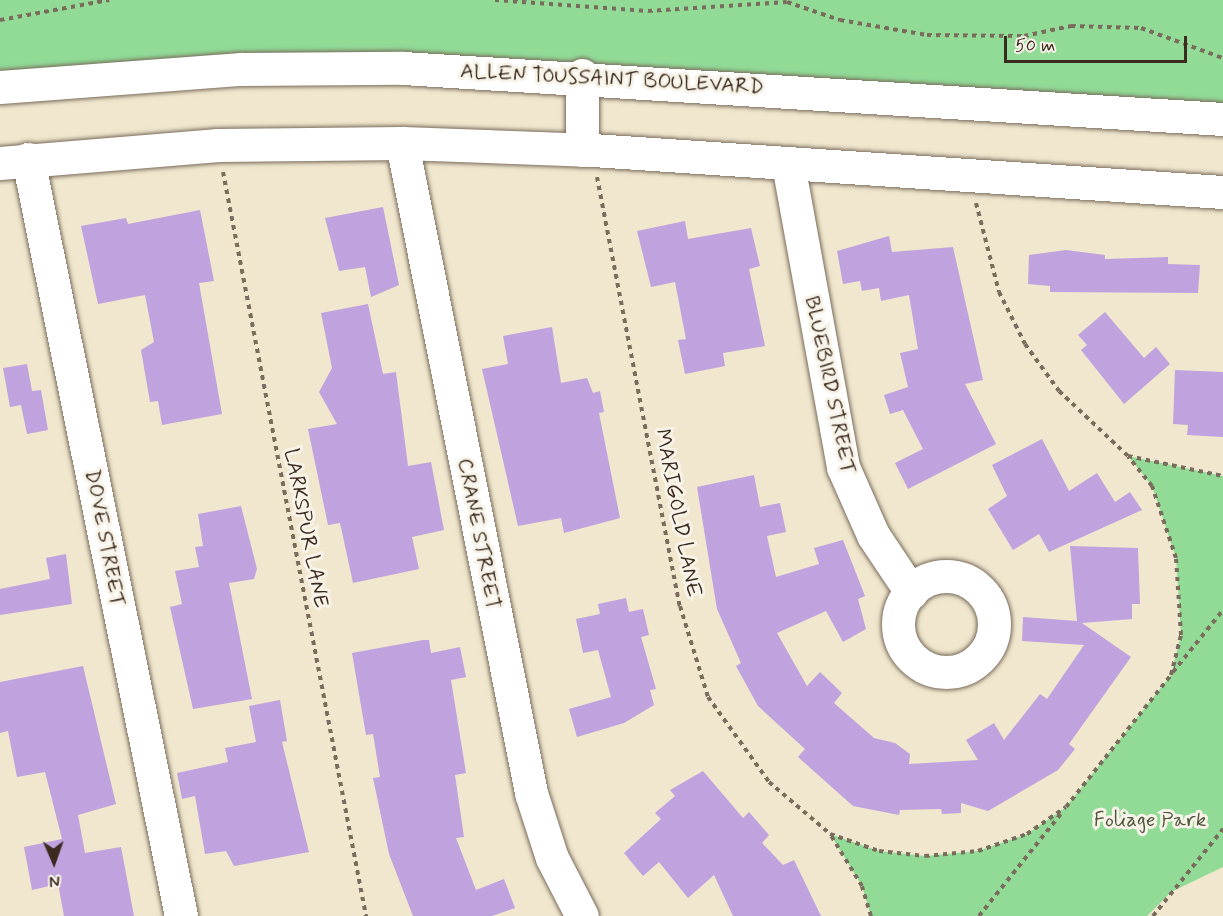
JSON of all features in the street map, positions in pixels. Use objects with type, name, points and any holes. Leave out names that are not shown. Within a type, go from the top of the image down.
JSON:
[{"type":"main road","name":"ALLEN TOUSSAINT BOULEVARD","points":[[0,87],[241,69],[582,75],[1223,119]]},
{"type":"main road","points":[[582,75],[587,150]]},
{"type":"main road","points":[[14,161],[218,145],[402,143],[587,150],[1223,192]]},
{"type":"main road","name":"CRANE STREET","points":[[402,143],[531,793],[552,858],[582,916]]},
{"type":"main road","name":"DOVE STREET","points":[[14,161],[182,916]]},
{"type":"main road","name":"BLUEBIRD STREET","points":[[788,164],[843,467],[873,535],[911,592]]},
{"type":"path","points":[[0,20],[109,0]]},
{"type":"path","points":[[495,0],[648,11],[788,2],[840,20],[927,35],[1024,36],[1071,26],[1141,28],[1223,58]]},
{"type":"path","name":"LARKSPUR LANE","points":[[218,145],[366,916]]},
{"type":"path","name":"MARIGOLD LANE","points":[[587,150],[680,606],[708,697],[769,782],[830,834]]},
{"type":"path","points":[[972,176],[999,292],[1025,344],[1059,391],[1128,456],[1152,486],[1176,558],[1181,635],[1171,675]]},
{"type":"path","points":[[1128,456],[1223,476]]},
{"type":"path","points":[[979,916],[1223,610]]},
{"type":"path","points":[[830,834],[879,851],[925,856],[978,851],[1027,834],[1066,807]]},
{"type":"path","points":[[1154,916],[1223,829]]},
{"type":"path","points":[[830,834],[862,886],[871,916]]},
{"type":"green space","points":[[0,0],[1223,0],[1223,119],[591,75],[0,87]]},
{"type":"green space","name":"Foliage Park","points":[[1128,456],[1223,476],[1223,867],[1171,892],[1147,916],[871,916],[862,886],[830,834],[879,851],[925,856],[978,851],[1027,834],[1066,807],[1171,675],[1181,635],[1176,558],[1152,486]]},
{"type":"building","points":[[383,207],[399,285],[371,297],[365,267],[339,271],[325,218]]},
{"type":"building","points":[[200,210],[214,281],[199,283],[222,414],[162,425],[158,401],[150,402],[141,350],[154,342],[145,295],[98,304],[81,226],[126,218],[128,224]]},
{"type":"building","points":[[685,221],[688,239],[751,228],[760,266],[749,269],[765,346],[723,353],[725,366],[685,374],[678,340],[686,339],[675,282],[651,287],[637,231]]},
{"type":"building","points":[[889,236],[892,252],[953,247],[983,380],[965,384],[996,444],[908,489],[895,463],[923,449],[903,410],[890,414],[884,395],[908,387],[900,353],[918,349],[909,295],[881,301],[879,288],[862,291],[860,281],[843,284],[837,251]]},
{"type":"building","points":[[1066,250],[1105,255],[1105,259],[1168,257],[1168,264],[1200,265],[1198,293],[1050,292],[1050,286],[1028,284],[1029,255]]},
{"type":"building","points":[[368,304],[383,374],[396,372],[408,466],[431,462],[444,530],[412,537],[419,569],[353,583],[340,523],[328,525],[308,429],[337,424],[319,392],[332,368],[321,313]]},
{"type":"building","points":[[1105,312],[1144,358],[1156,347],[1170,364],[1124,404],[1081,350],[1087,345],[1078,335]]},
{"type":"building","points":[[552,327],[561,383],[587,378],[593,393],[600,391],[604,412],[599,413],[620,518],[564,533],[561,518],[518,526],[482,369],[508,364],[503,336]]},
{"type":"building","points":[[27,364],[32,391],[41,390],[48,430],[27,434],[21,405],[10,407],[3,368]]},
{"type":"building","points":[[1175,370],[1223,372],[1223,437],[1187,435],[1188,425],[1173,424]]},
{"type":"building","points":[[1042,439],[1069,491],[1097,473],[1115,502],[1130,492],[1142,510],[1049,552],[1039,534],[1013,550],[988,509],[1007,496],[992,465]]},
{"type":"building","points":[[754,475],[760,507],[780,503],[786,532],[767,536],[776,577],[819,564],[814,548],[843,540],[865,596],[858,599],[866,629],[843,642],[826,611],[777,633],[807,686],[820,672],[842,693],[834,703],[874,738],[895,743],[910,754],[909,764],[978,760],[966,740],[994,723],[1004,740],[1040,694],[1047,699],[1084,645],[1022,641],[1023,617],[1077,621],[1070,546],[1138,548],[1140,604],[1132,604],[1132,619],[1082,623],[1131,657],[1069,744],[1075,749],[1058,770],[988,811],[961,803],[961,813],[942,814],[941,809],[900,810],[899,815],[853,806],[798,757],[805,749],[758,706],[736,666],[741,663],[717,609],[697,487]]},
{"type":"building","points":[[241,506],[257,569],[254,579],[229,583],[252,699],[193,709],[170,607],[182,604],[175,571],[199,567],[195,547],[203,546],[198,514]]},
{"type":"building","points":[[66,554],[72,604],[0,615],[0,589],[50,579],[46,558]]},
{"type":"building","points":[[626,598],[629,612],[643,609],[649,635],[641,637],[656,689],[650,690],[654,705],[624,723],[577,737],[569,709],[611,697],[598,650],[583,653],[576,619],[600,614],[598,604]]},
{"type":"building","points":[[429,640],[431,653],[460,647],[466,677],[451,680],[466,773],[455,775],[464,837],[456,838],[476,890],[504,879],[515,908],[492,916],[413,916],[389,854],[373,778],[380,777],[373,734],[366,735],[352,653]]},
{"type":"building","points":[[83,666],[116,804],[78,815],[85,853],[121,847],[134,916],[64,916],[58,884],[32,890],[24,847],[62,839],[45,772],[17,777],[8,731],[0,733],[0,682]]},
{"type":"building","points":[[280,700],[287,741],[282,742],[309,852],[234,866],[226,851],[205,854],[195,796],[182,799],[177,773],[228,762],[225,748],[256,742],[249,706]]},
{"type":"building","points":[[703,771],[743,818],[749,812],[769,835],[762,843],[783,865],[794,860],[821,916],[733,916],[714,875],[688,898],[659,862],[643,876],[624,853],[661,819],[655,813],[675,796],[670,790]]}]
